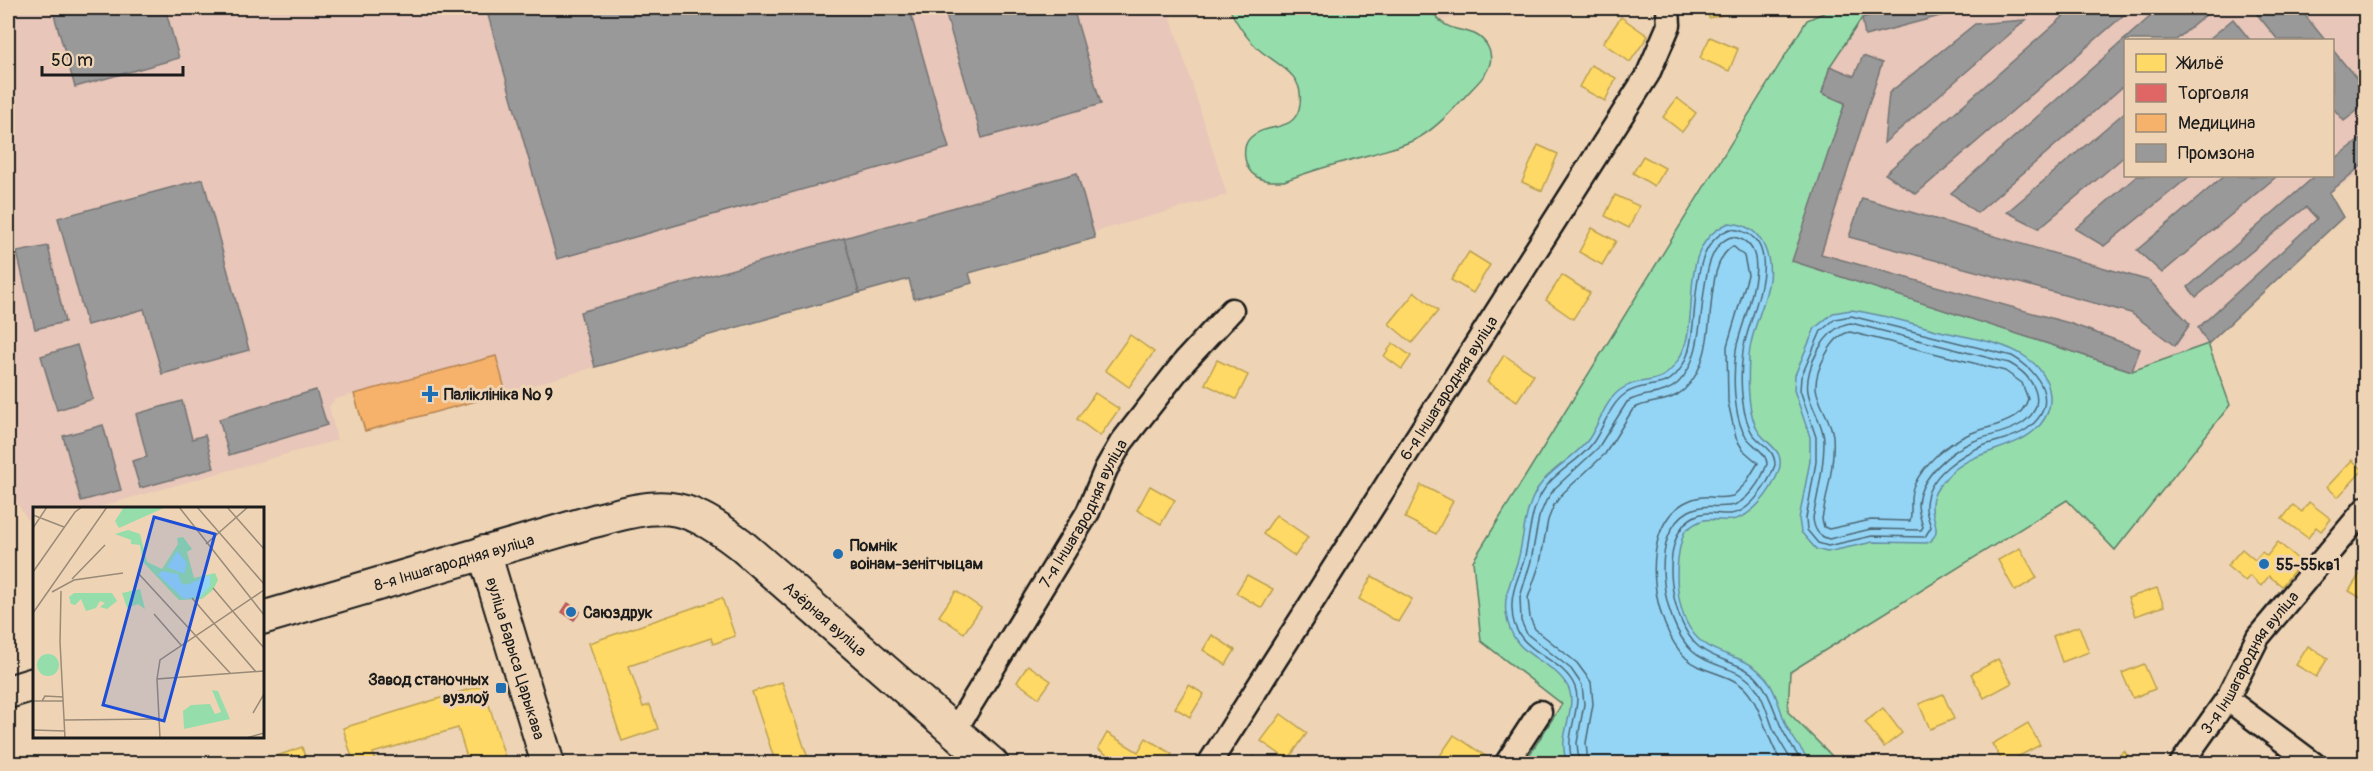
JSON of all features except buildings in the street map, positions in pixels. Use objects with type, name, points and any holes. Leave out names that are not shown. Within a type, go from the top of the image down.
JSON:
[{"type":"street","name":"6-я Іншагародняя вуліца","points":[[1209,764],[1648,74],[1669,25],[1668,8]]},
{"type":"street","name":"7-я Іншагародняя вуліца","points":[[955,730],[1088,512],[1106,469],[1121,443],[1185,361],[1232,310]]},
{"type":"street","name":"Азёрная вуліца","points":[[645,507],[666,507],[691,513],[716,526],[992,764]]},
{"type":"street","name":"8-я Іншагародняя вуліца","points":[[264,617],[645,507]]},
{"type":"street","name":"3-я Іншагародняя вуліца","points":[[2181,764],[2228,699],[2258,637],[2366,508]]},
{"type":"street","name":"вуліца Барыса Царыкава","points":[[484,552],[548,764]]},
{"type":"street","points":[[8,692],[33,684]]},
{"type":"street","points":[[2228,699],[2314,764]]},
{"type":"street","points":[[1506,764],[1540,712]]},
{"type":"shaded area","points":[[8,8],[1168,8],[1227,195],[1094,232],[1077,173],[580,312],[595,367],[506,393],[496,356],[335,399],[329,407],[337,440],[99,507],[33,507],[33,526],[8,490]]},
{"type":"shaded area","points":[[1438,8],[1494,8],[1441,20]]},
{"type":"shaded area","points":[[1897,8],[2365,8],[2365,171],[2329,193],[2343,217],[2208,344],[2132,371],[1792,261],[1845,102],[1822,93],[1830,66],[1862,18]]},
{"type":"green space","points":[[1229,8],[1431,8],[1437,18],[1445,24],[1482,39],[1488,47],[1491,59],[1480,81],[1434,127],[1414,140],[1284,181],[1260,179],[1246,164],[1245,146],[1251,137],[1258,133],[1293,120],[1300,104],[1300,94],[1294,78],[1252,42],[1239,26]]},
{"type":"green space","points":[[1835,8],[1897,8],[1862,18],[1830,66],[1822,93],[1845,103],[1793,261],[2132,371],[2208,344],[2230,405],[2115,550],[2067,500],[1790,672],[1788,712],[1839,763],[1536,763],[1528,757],[1562,704],[1481,641],[1473,561],[1807,20]]},
{"type":"water","points":[[1729,223],[1744,226],[1756,234],[1768,257],[1770,271],[1765,300],[1751,342],[1749,391],[1755,425],[1758,432],[1777,452],[1780,464],[1775,480],[1766,495],[1746,514],[1731,520],[1703,520],[1685,531],[1678,558],[1678,590],[1686,620],[1693,633],[1703,643],[1747,663],[1765,677],[1773,690],[1786,725],[1811,763],[1566,763],[1564,744],[1571,700],[1568,687],[1561,677],[1524,649],[1516,640],[1506,613],[1507,591],[1519,556],[1529,507],[1544,480],[1588,440],[1614,395],[1628,385],[1658,378],[1673,368],[1686,340],[1690,322],[1695,264],[1701,248],[1712,234]]},
{"type":"water","points":[[1851,310],[1885,316],[1985,341],[2018,352],[2035,364],[2049,389],[2049,407],[2046,416],[2031,433],[2009,445],[1962,464],[1941,483],[1932,501],[1936,531],[1927,543],[1873,542],[1827,552],[1816,549],[1801,532],[1799,519],[1810,461],[1810,437],[1794,390],[1795,375],[1815,328],[1833,313]]},
{"type":"place","name":"Паліклініка № 9","points":[[430,394]]},
{"type":"place","name":"Помнік воінам-зенітчыцам","points":[[838,554]]},
{"type":"place","name":"55-55кв1","points":[[2264,564]]},
{"type":"place","name":"Саюздрук","points":[[571,612]]},
{"type":"place","name":"Завод станочных вузлоў","points":[[501,688]]}]
